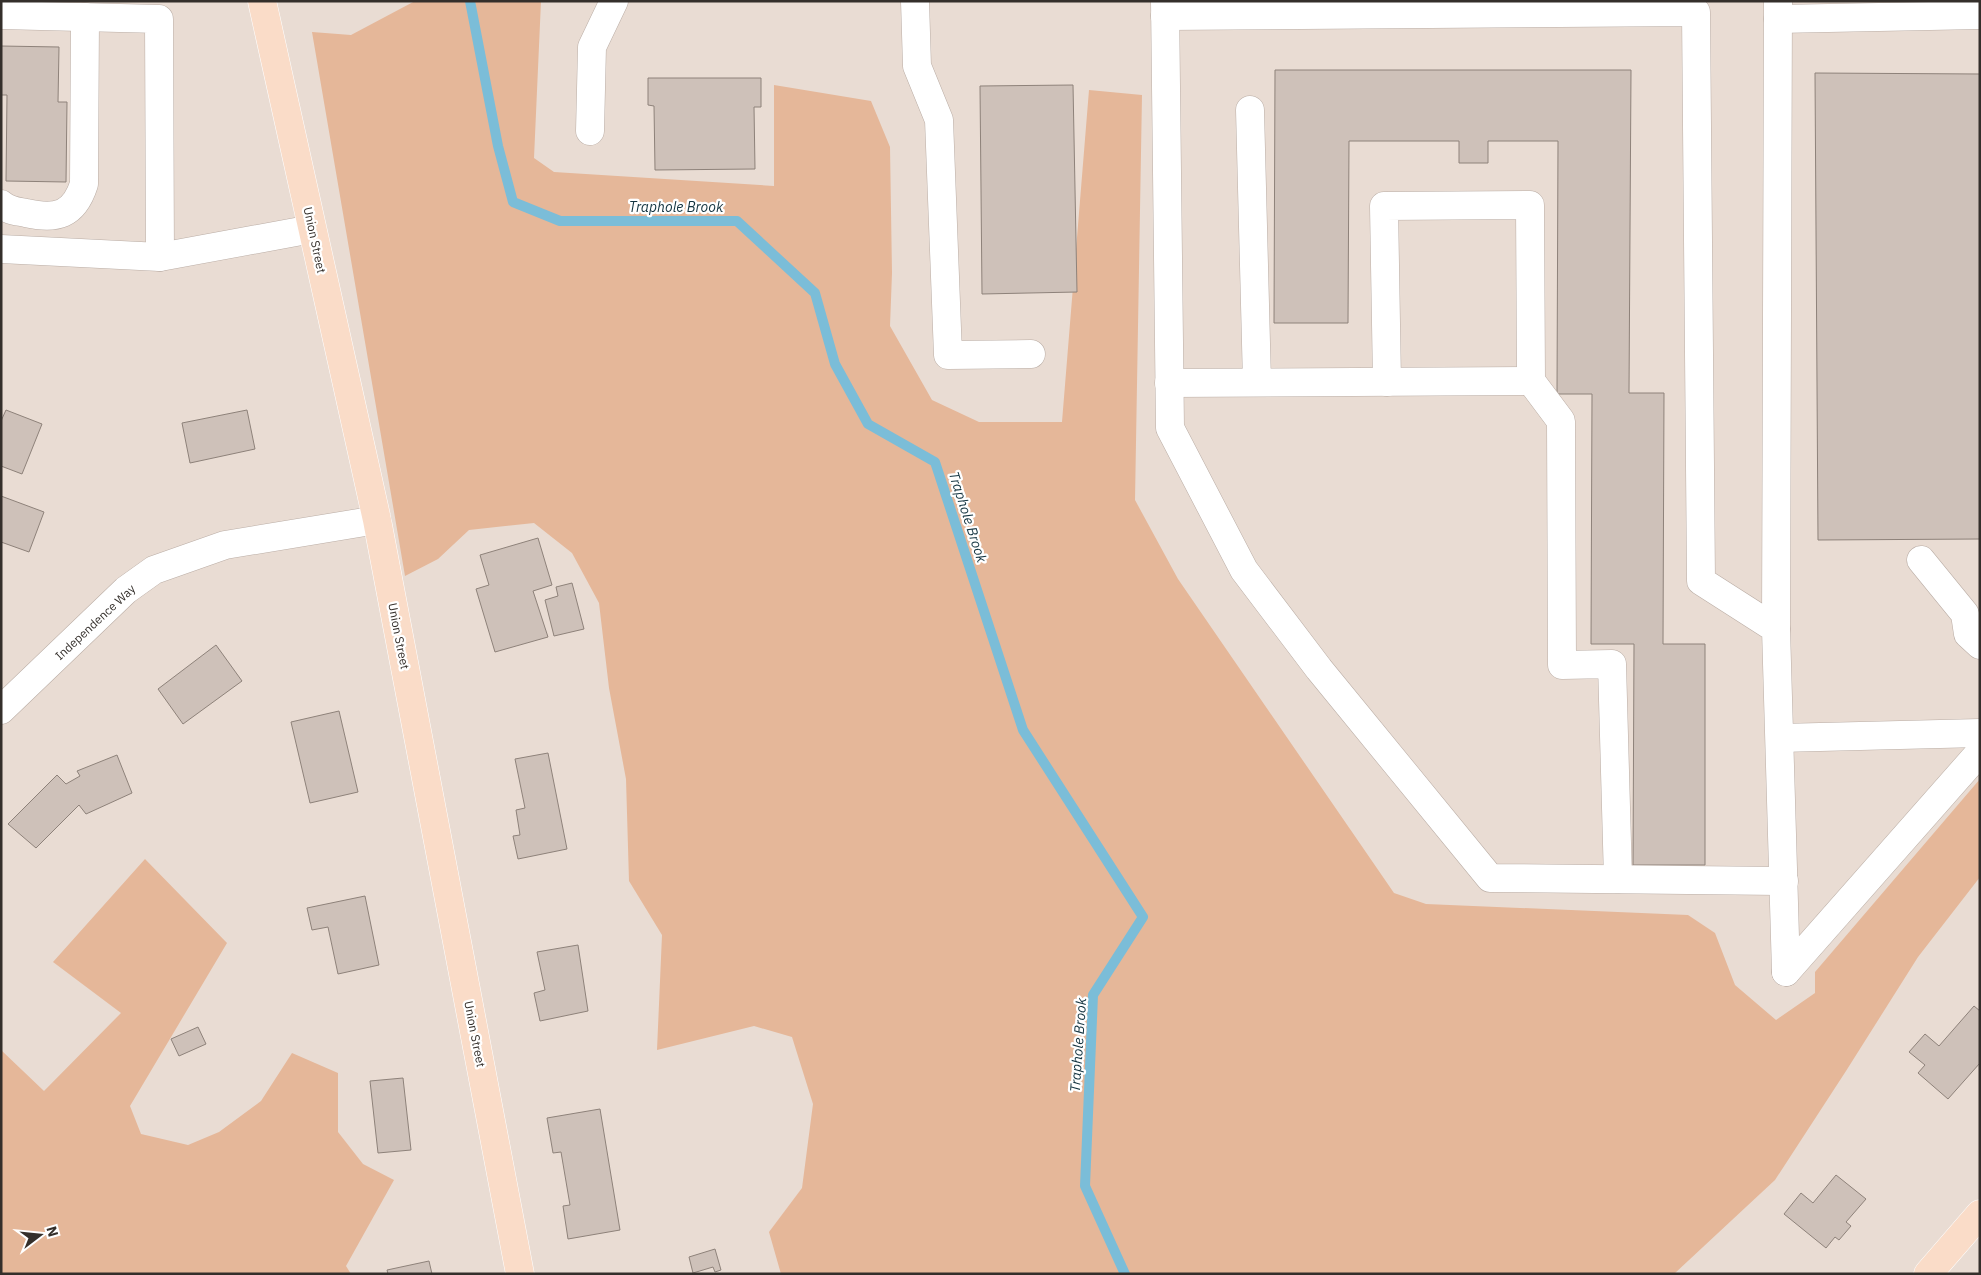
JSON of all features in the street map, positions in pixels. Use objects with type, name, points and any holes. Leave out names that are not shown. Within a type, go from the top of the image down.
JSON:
[{"type":"main road","name":"Union Street","points":[[262,1],[377,520],[520,1274]]},
{"type":"main road","points":[[1928,1274],[1980,1214]]},
{"type":"street","points":[[590,131],[592,47],[614,1]]},
{"type":"street","points":[[915,1],[916,66],[939,120],[948,355],[1032,354]]},
{"type":"street","points":[[1776,629],[1701,582],[1696,12],[1165,9],[1170,428],[1244,570],[1320,669],[1490,878],[1784,881]]},
{"type":"street","points":[[1980,15],[1778,10],[1776,629],[1786,972],[1980,752]]},
{"type":"street","points":[[1,16],[159,19],[160,257]]},
{"type":"street","points":[[3,209],[36,216],[50,216],[74,207],[80,196],[84,184],[85,17]]},
{"type":"street","points":[[1250,110],[1257,382]]},
{"type":"street","points":[[1387,382],[1384,206],[1530,205],[1531,381],[1561,421],[1562,665],[1612,664],[1618,879]]},
{"type":"street","points":[[1,249],[160,257],[312,229]]},
{"type":"street","points":[[1169,383],[1531,381]]},
{"type":"street","name":"Independence Way","points":[[1,710],[126,590],[154,570],[225,545],[377,520]]},
{"type":"street","points":[[1921,560],[1972,615],[1968,634],[1980,645]]},
{"type":"street","points":[[1780,738],[1980,733]]},
{"type":"shaded area","points":[[415,1],[541,1],[534,158],[554,172],[774,186],[774,85],[871,101],[890,147],[892,273],[890,326],[932,400],[979,422],[1062,422],[1089,90],[1142,95],[1135,500],[1178,579],[1394,893],[1426,904],[1688,915],[1715,933],[1735,985],[1776,1020],[1815,993],[1815,972],[1980,779],[1980,877],[1918,957],[1775,1180],[1674,1274],[781,1274],[769,1232],[802,1188],[813,1104],[792,1037],[754,1026],[657,1050],[662,935],[629,881],[626,779],[609,688],[599,603],[572,553],[534,523],[469,530],[438,559],[405,576],[312,32],[351,35]]},
{"type":"shaded area","points":[[145,859],[227,943],[130,1106],[141,1134],[188,1145],[219,1132],[261,1101],[292,1053],[338,1073],[338,1132],[363,1164],[394,1180],[346,1266],[351,1274],[1,1274],[1,1050],[44,1091],[121,1013],[53,962]]},
{"type":"building","points":[[1,46],[59,47],[58,102],[67,102],[66,182],[6,181],[7,95],[1,95]]},
{"type":"building","points":[[1275,70],[1631,70],[1629,393],[1664,393],[1663,644],[1705,644],[1705,865],[1633,865],[1634,644],[1591,644],[1592,394],[1557,394],[1558,141],[1488,141],[1488,163],[1459,163],[1459,141],[1349,141],[1348,323],[1274,323]]},
{"type":"building","points":[[1815,73],[1980,74],[1980,539],[1818,540]]},
{"type":"building","points":[[648,78],[761,78],[761,107],[754,107],[755,169],[655,170],[654,106],[648,105]]},
{"type":"building","points":[[1073,85],[1077,292],[982,294],[980,86]]},
{"type":"building","points":[[6,410],[42,424],[22,474],[1,466],[1,421]]},
{"type":"building","points":[[247,410],[255,449],[190,463],[182,423]]},
{"type":"building","points":[[1,496],[44,512],[29,552],[1,542]]},
{"type":"building","points":[[538,538],[552,585],[533,591],[548,637],[495,652],[476,589],[489,585],[480,555]]},
{"type":"building","points":[[572,583],[584,629],[554,636],[545,600],[558,596],[556,587]]},
{"type":"building","points":[[216,645],[242,681],[183,724],[158,689]]},
{"type":"building","points":[[339,711],[358,792],[310,803],[291,722]]},
{"type":"building","points":[[548,753],[567,849],[518,859],[513,836],[520,835],[516,810],[525,808],[515,759]]},
{"type":"building","points":[[117,755],[132,793],[86,814],[79,805],[36,848],[8,824],[57,775],[66,784],[80,776],[77,771]]},
{"type":"building","points":[[365,896],[379,965],[338,974],[328,927],[312,930],[307,908]]},
{"type":"building","points":[[578,945],[588,1011],[540,1021],[534,993],[545,990],[537,952]]},
{"type":"building","points":[[1974,1006],[1980,1011],[1980,1063],[1948,1099],[1918,1073],[1925,1065],[1909,1052],[1925,1034],[1939,1046]]},
{"type":"building","points":[[198,1027],[206,1044],[179,1056],[171,1039]]},
{"type":"building","points":[[403,1078],[411,1150],[378,1153],[370,1081]]},
{"type":"building","points":[[600,1109],[620,1230],[568,1239],[563,1206],[570,1205],[561,1152],[553,1153],[547,1118]]},
{"type":"building","points":[[1836,1175],[1866,1199],[1846,1222],[1851,1226],[1839,1240],[1835,1237],[1826,1248],[1784,1214],[1801,1193],[1813,1203]]},
{"type":"building","points":[[715,1249],[721,1270],[715,1272],[713,1267],[693,1273],[689,1257]]},
{"type":"building","points":[[429,1261],[432,1274],[388,1274],[387,1270]]},
{"type":"waterway","name":"Traphole Brook","points":[[470,1],[498,146],[513,202],[560,221],[737,221],[815,293],[835,364],[868,424],[935,462],[1023,730],[1143,917],[1093,995],[1085,1186],[1125,1274]]}]
